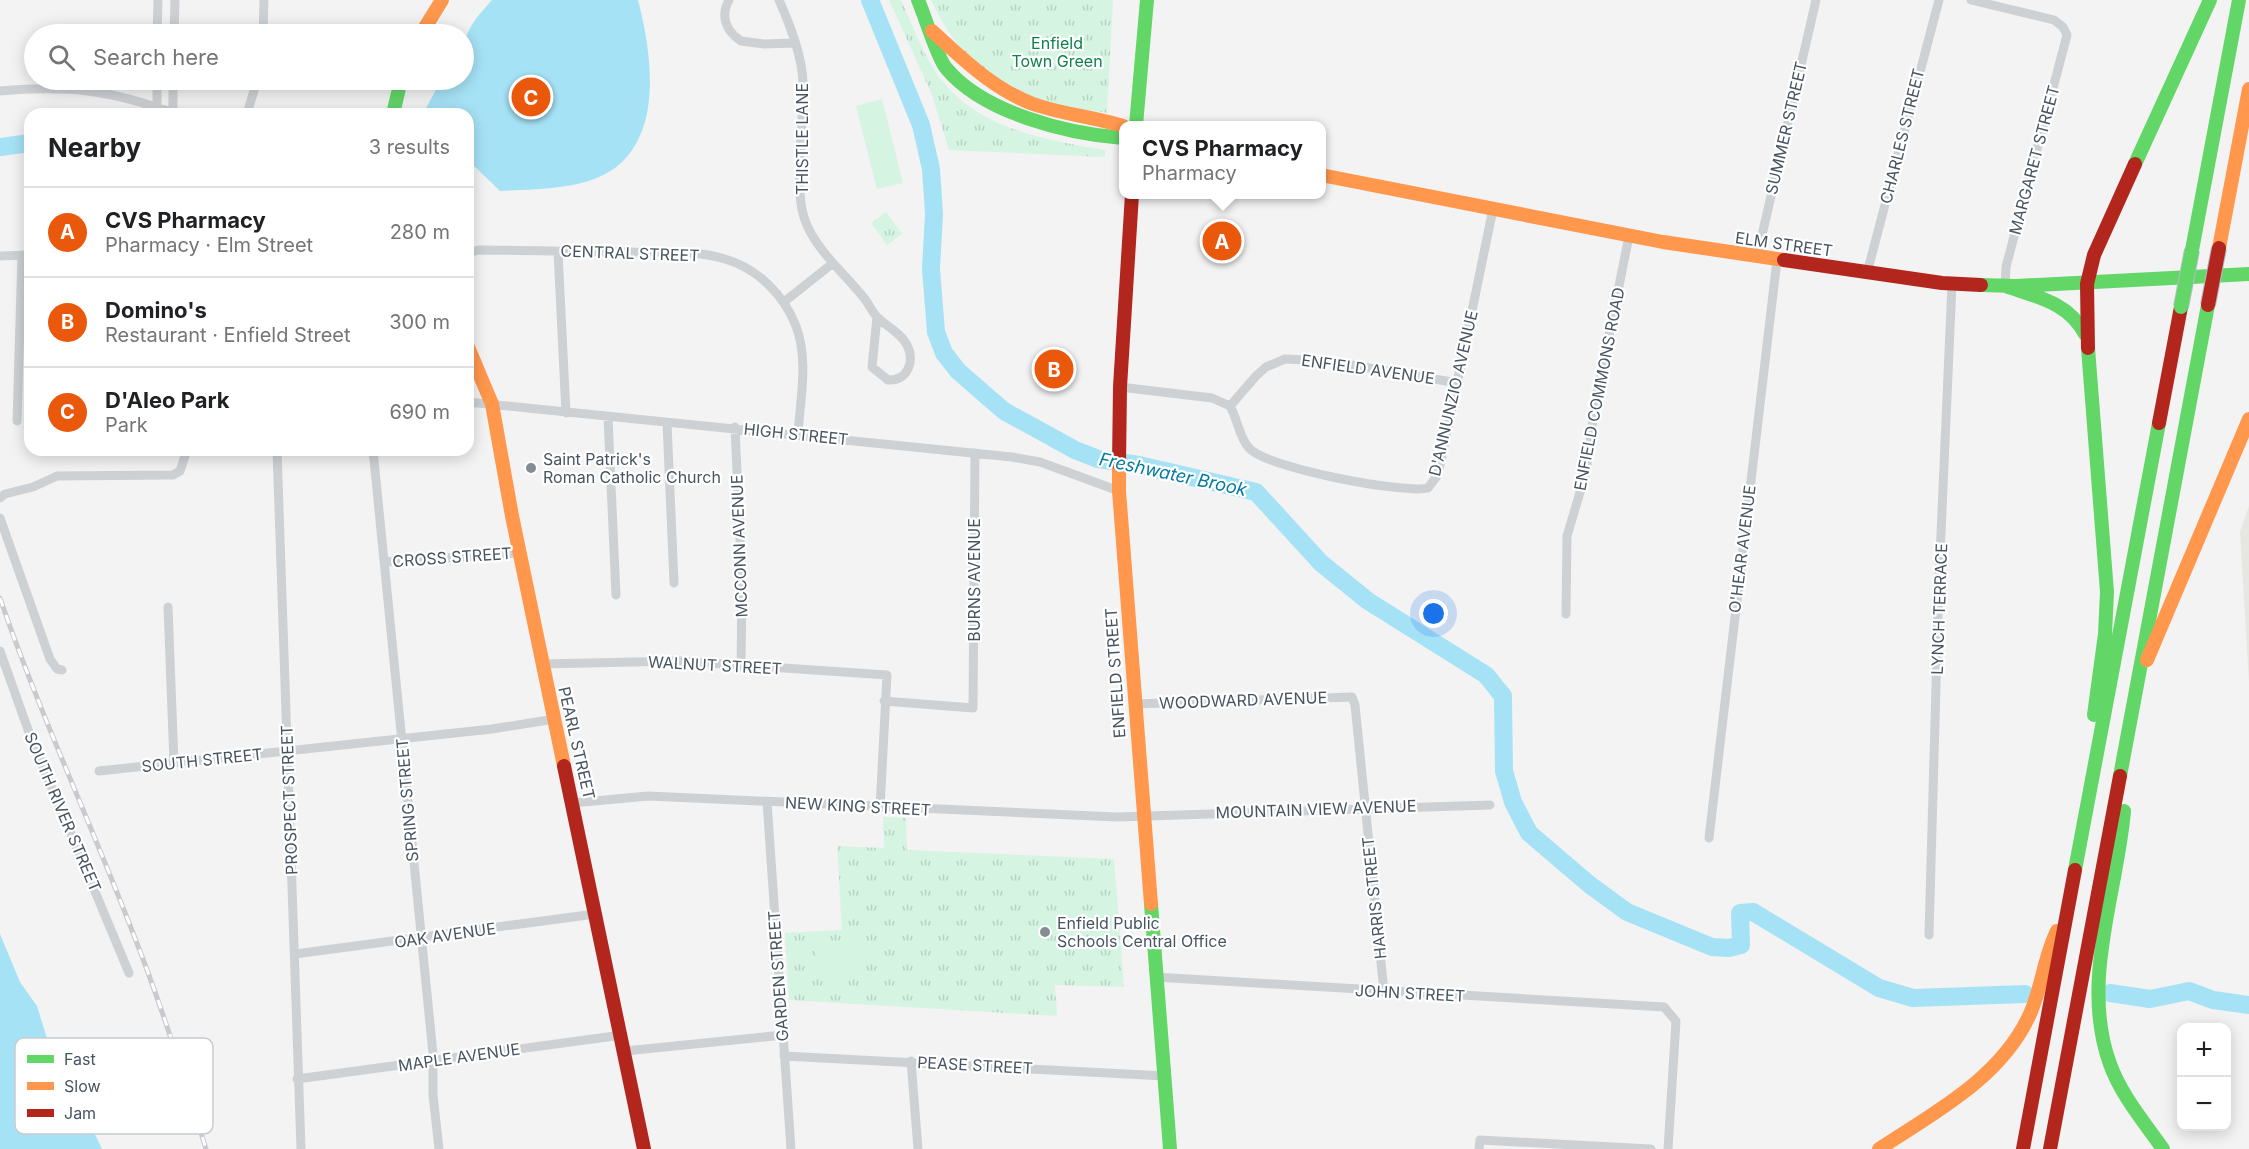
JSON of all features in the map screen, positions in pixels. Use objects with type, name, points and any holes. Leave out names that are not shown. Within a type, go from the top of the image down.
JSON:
[{"type":"main road","points":[[427,24],[442,0]]},
{"type":"main road","points":[[918,0],[932,31],[936,52],[945,67],[974,93],[1038,121],[1119,137]]},
{"type":"main road","points":[[1136,121],[1147,0]]},
{"type":"main road","points":[[2098,752],[2094,720],[2105,634],[2107,579],[2088,342],[2087,284],[2094,255],[2210,0]]},
{"type":"main road","points":[[2023,1149],[2239,0]]},
{"type":"main road","points":[[932,31],[973,70],[999,89],[1033,104],[1119,125]]},
{"type":"main road","points":[[2050,1149],[2249,89]]},
{"type":"main road","points":[[394,108],[399,90]]},
{"type":"main road","name":"ELM STREET","points":[[1326,176],[1629,236],[1756,257],[1952,284],[2005,286],[2087,284],[2249,274]]},
{"type":"main road","name":"ENFIELD STREET","points":[[1132,199],[1120,387],[1119,491],[1142,817],[1170,1149]]},
{"type":"main road","points":[[2005,286],[2067,308],[2078,321],[2088,342]]},
{"type":"main road","name":"PEARL STREET","points":[[474,361],[492,404],[542,664],[644,1149]]},
{"type":"main road","points":[[2140,670],[2155,645],[2174,591],[2249,419]]},
{"type":"main road","points":[[2119,779],[2123,817],[2102,960],[2099,1016],[2106,1054],[2116,1077],[2163,1149]]},
{"type":"main road","points":[[1879,1149],[1973,1084],[2008,1050],[2030,1014],[2051,943],[2067,915]]},
{"type":"street","points":[[157,24],[158,0]]},
{"type":"street","points":[[174,24],[175,0]]},
{"type":"street","points":[[263,24],[264,0]]},
{"type":"street","points":[[729,0],[724,11],[725,23],[741,41],[764,44],[794,43]]},
{"type":"street","name":"THISTLE LANE","points":[[779,0],[794,43],[803,80],[801,196],[806,224],[832,263],[878,317],[898,333],[909,350],[910,366],[905,374],[897,379],[888,380],[872,367],[878,317]]},
{"type":"street","name":"SUMMER STREET","points":[[1756,257],[1816,0]]},
{"type":"street","name":"CHARLES STREET","points":[[1867,273],[1940,0]]},
{"type":"street","name":"MARGARET STREET","points":[[1971,0],[2054,20],[2063,27],[2067,35],[2006,267],[2005,286]]},
{"type":"street","points":[[0,91],[24,89]]},
{"type":"street","points":[[90,90],[160,108]]},
{"type":"street","points":[[157,90],[157,107]]},
{"type":"street","points":[[174,90],[175,108]]},
{"type":"street","points":[[250,108],[254,90]]},
{"type":"street","name":"D'ANNUNZIO AVENUE","points":[[1230,406],[1249,448],[1273,463],[1309,472],[1421,490],[1428,488],[1437,476],[1493,209]]},
{"type":"street","name":"ENFIELD COMMONS ROAD","points":[[1566,614],[1567,536],[1586,472],[1595,405],[1629,236]]},
{"type":"street","name":"CENTRAL STREET","points":[[474,251],[681,253],[725,258],[759,276],[784,302],[796,326],[804,376],[798,435]]},
{"type":"street","points":[[558,252],[566,413]]},
{"type":"street","points":[[0,256],[24,255]]},
{"type":"street","name":"O'HEAR AVENUE","points":[[1709,838],[1777,260]]},
{"type":"street","points":[[784,302],[832,263]]},
{"type":"street","name":"LYNCH TERRACE","points":[[1929,935],[1939,579],[1952,284]]},
{"type":"street","points":[[17,421],[23,377],[24,336]]},
{"type":"street","name":"ENFIELD AVENUE","points":[[1230,406],[1266,367],[1285,359],[1327,361],[1458,383]]},
{"type":"street","points":[[1120,387],[1212,398],[1230,406]]},
{"type":"street","name":"HIGH STREET","points":[[474,402],[608,418],[735,427],[975,453],[1040,462],[1119,491]]},
{"type":"street","points":[[608,418],[616,595]]},
{"type":"street","points":[[667,423],[674,583]]},
{"type":"street","name":"MCCONN AVENUE","points":[[735,427],[742,585],[741,666]]},
{"type":"street","name":"BURNS AVENUE","points":[[884,701],[973,708],[975,453]]},
{"type":"street","points":[[0,498],[5,494],[33,487],[57,476],[173,476],[180,471],[185,456]]},
{"type":"street","name":"PROSPECT STREET","points":[[277,456],[301,1149]]},
{"type":"street","name":"SPRING STREET","points":[[374,456],[439,1149]]},
{"type":"street","points":[[0,518],[50,660],[57,669],[62,670]]},
{"type":"street","name":"CROSS STREET","points":[[384,562],[520,553]]},
{"type":"street","points":[[168,607],[174,763]]},
{"type":"street","name":"SOUTH RIVER STREET","points":[[0,651],[31,738],[129,973]]},
{"type":"street","name":"WALNUT STREET","points":[[542,664],[649,661],[887,675],[884,701]]},
{"type":"street","name":"WOODWARD AVENUE","points":[[1134,704],[1352,697]]},
{"type":"street","name":"HARRIS STREET","points":[[1352,697],[1355,705],[1384,992]]},
{"type":"street","points":[[880,808],[884,701]]},
{"type":"street","name":"SOUTH STREET","points":[[99,771],[555,719]]},
{"type":"street","name":"NEW KING STREET","points":[[573,803],[648,796],[880,808],[1142,817]]},
{"type":"street","name":"GARDEN STREET","points":[[767,802],[791,1149]]},
{"type":"street","name":"MOUNTAIN VIEW AVENUE","points":[[1142,817],[1364,807],[1490,805]]},
{"type":"street","name":"OAK AVENUE","points":[[295,954],[595,914]]},
{"type":"street","name":"JOHN STREET","points":[[1155,977],[1664,1007],[1676,1021],[1668,1149]]},
{"type":"street","name":"MAPLE AVENUE","points":[[297,1078],[621,1035]]},
{"type":"street","points":[[625,1050],[783,1035]]},
{"type":"street","name":"PEASE STREET","points":[[784,1056],[1165,1076]]},
{"type":"street","points":[[911,1061],[918,1149]]},
{"type":"street","points":[[1479,1149],[1480,1140],[1651,1149]]},
{"type":"shaded area","points":[[2249,506],[2249,682],[2240,532]]},
{"type":"green space","points":[[889,0],[901,0],[935,71],[951,91],[969,106],[989,119],[1011,128],[1057,141],[1105,150],[1105,157],[949,150],[932,95]]},
{"type":"green space","name":"Enfield Town Green","points":[[931,0],[1113,0],[1107,113],[1038,101],[1002,85],[973,62],[961,49]]},
{"type":"green space","points":[[882,99],[903,183],[877,189],[856,106]]},
{"type":"green space","points":[[886,212],[902,234],[887,245],[871,223]]},
{"type":"green space","points":[[883,817],[906,818],[907,850],[1114,859],[1124,987],[1055,985],[1057,1016],[789,1000],[785,933],[842,930],[837,846],[884,848]]},
{"type":"green space","points":[[817,942],[865,944],[863,975],[815,973]]},
{"type":"water","points":[[492,0],[638,0],[647,42],[650,89],[641,133],[631,152],[615,168],[589,181],[544,189],[500,191],[474,166],[474,108],[426,108],[436,90],[474,90],[472,24]]},
{"type":"water","points":[[0,934],[20,982],[37,1006],[47,1038],[15,1038],[15,1134],[95,1134],[102,1149],[0,1149]]},
{"type":"waterway","name":"Freshwater Brook","points":[[870,0],[921,125],[931,169],[934,214],[931,269],[936,332],[944,353],[958,371],[1004,411],[1075,450],[1098,459],[1139,465],[1256,492],[1321,563],[1368,601],[1486,675],[1503,696],[1504,771],[1513,802],[1529,833],[1590,885],[1627,912],[1712,947],[1729,948],[1741,945],[1740,913],[1753,912],[1879,988],[1913,998],[2025,994]]},
{"type":"waterway","name":"Freshwater Brook","points":[[0,147],[24,144]]},
{"type":"waterway","name":"Freshwater Brook","points":[[2110,993],[2150,999],[2189,991],[2213,1000],[2249,1005]]},
{"type":"railway","points":[[0,598],[31,683],[117,891],[171,1038]]},
{"type":"railway","points":[[201,1134],[206,1149]]},
{"type":"traffic: fast","points":[[918,0],[942,63],[962,84],[1004,109],[1028,118],[1077,132],[1119,138]]},
{"type":"traffic: fast","points":[[1136,121],[1147,0]]},
{"type":"traffic: fast","points":[[2135,164],[2210,0]]},
{"type":"traffic: fast","points":[[2192,250],[2239,0]]},
{"type":"traffic: fast","points":[[394,108],[399,90]]},
{"type":"traffic: fast","points":[[2181,307],[2192,250]]},
{"type":"traffic: fast","points":[[1981,285],[2016,286],[2249,274]]},
{"type":"traffic: fast","points":[[2005,286],[2051,302],[2070,315],[2085,334]]},
{"type":"traffic: fast","points":[[2120,776],[2208,305]]},
{"type":"traffic: fast","points":[[2088,348],[2107,592],[2105,634],[2094,715]]},
{"type":"traffic: fast","points":[[2075,870],[2159,423]]},
{"type":"traffic: fast","points":[[2124,811],[2099,970],[2102,1033],[2110,1064],[2120,1087],[2163,1149]]},
{"type":"traffic: fast","points":[[1151,904],[1170,1149]]},
{"type":"traffic: slow","points":[[427,24],[442,0]]},
{"type":"traffic: slow","points":[[932,31],[979,72],[1018,98],[1066,113],[1119,125]]},
{"type":"traffic: slow","points":[[2219,248],[2249,89]]},
{"type":"traffic: slow","points":[[1326,176],[1663,242],[1784,260]]},
{"type":"traffic: slow","points":[[474,361],[492,404],[512,516],[564,766]]},
{"type":"traffic: slow","points":[[2147,660],[2249,419]]},
{"type":"traffic: slow","points":[[1119,464],[1119,491],[1151,904]]},
{"type":"traffic: slow","points":[[1879,1149],[1965,1092],[2002,1057],[2030,1014],[2057,931]]},
{"type":"traffic: jam","points":[[2088,348],[2087,284],[2094,255],[2135,164]]},
{"type":"traffic: jam","points":[[1119,464],[1120,387],[1132,199]]},
{"type":"traffic: jam","points":[[2208,305],[2219,248]]},
{"type":"traffic: jam","points":[[1784,260],[1942,283],[1981,285]]},
{"type":"traffic: jam","points":[[2159,423],[2181,307]]},
{"type":"traffic: jam","points":[[564,766],[644,1149]]},
{"type":"traffic: jam","points":[[2050,1149],[2120,776]]},
{"type":"traffic: jam","points":[[2023,1149],[2075,870]]},
{"type":"place","name":"D'Aleo Park","points":[[531,97]]},
{"type":"place","name":"CVS Pharmacy","points":[[1222,241]]},
{"type":"place","name":"Domino's","points":[[1054,369]]},
{"type":"place","name":"Saint Patrick's Roman Catholic Church","points":[[531,468]]},
{"type":"place","name":"Enfield Public Schools Central Office","points":[[1045,932]]}]
